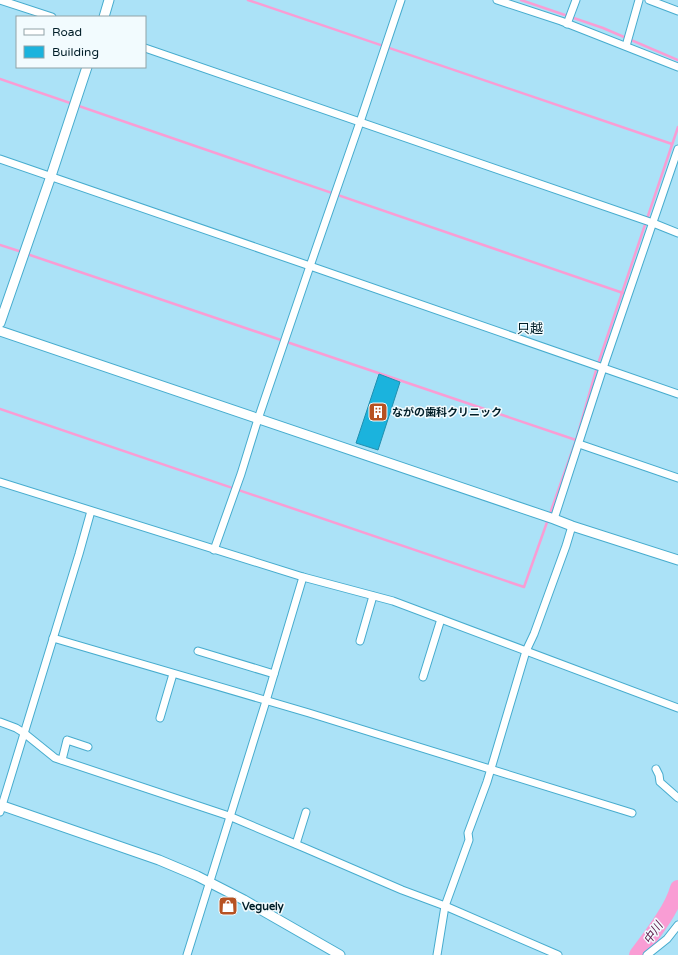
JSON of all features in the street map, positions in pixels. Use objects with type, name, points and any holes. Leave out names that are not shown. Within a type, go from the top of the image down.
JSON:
[{"type":"street","points":[[0,0],[49,16]]},
{"type":"street","points":[[104,16],[109,0]]},
{"type":"street","points":[[214,550],[401,0]]},
{"type":"street","points":[[497,0],[567,24],[678,67]]},
{"type":"street","points":[[567,24],[576,0]]},
{"type":"street","points":[[626,46],[639,0]]},
{"type":"street","points":[[649,0],[678,11]]},
{"type":"street","points":[[146,48],[653,223],[678,233]]},
{"type":"street","points":[[0,323],[87,68]]},
{"type":"street","points":[[554,519],[603,368],[678,149]]},
{"type":"street","points":[[0,159],[678,394]]},
{"type":"street","points":[[0,332],[572,526],[678,560]]},
{"type":"street","points":[[579,444],[678,478]]},
{"type":"street","points":[[0,482],[302,578],[393,601],[678,708]]},
{"type":"street","points":[[91,511],[1,807],[159,860],[197,876],[244,900],[340,955]]},
{"type":"street","points":[[437,955],[445,906],[469,840],[468,832],[488,782],[526,651],[534,634],[572,526]]},
{"type":"street","points":[[187,955],[266,701],[302,578]]},
{"type":"street","points":[[360,641],[373,596]]},
{"type":"street","points":[[423,677],[441,619]]},
{"type":"street","points":[[53,638],[266,701],[632,813]]},
{"type":"street","points":[[198,651],[274,674]]},
{"type":"street","points":[[160,718],[173,674]]},
{"type":"street","points":[[0,722],[16,728],[24,733],[55,758],[229,816],[558,955]]},
{"type":"street","points":[[62,760],[67,740],[88,747]]},
{"type":"street","points":[[656,769],[660,782],[678,798]]},
{"type":"street","points":[[296,844],[306,812]]},
{"type":"street","points":[[647,955],[666,939],[678,925]]},
{"type":"building","name":"ながの歯科クリニック","points":[[379,374],[400,382],[378,450],[356,443]]},
{"type":"waterway","points":[[248,0],[672,144]]},
{"type":"waterway","points":[[521,0],[603,28],[678,60]]},
{"type":"waterway","points":[[0,79],[623,293]]},
{"type":"waterway","points":[[0,409],[524,587],[576,440],[597,367],[678,127]]},
{"type":"waterway","points":[[0,245],[22,252]]},
{"type":"waterway","points":[[27,254],[576,440]]},
{"type":"waterway","name":"中川","points":[[637,955],[666,914],[678,888]]},
{"type":"place","name":"ながの歯科クリニック","points":[[378,412]]},
{"type":"place","name":"Veguely","points":[[228,906]]},
{"type":"district","name":"只越","points":[[530,329]]}]
